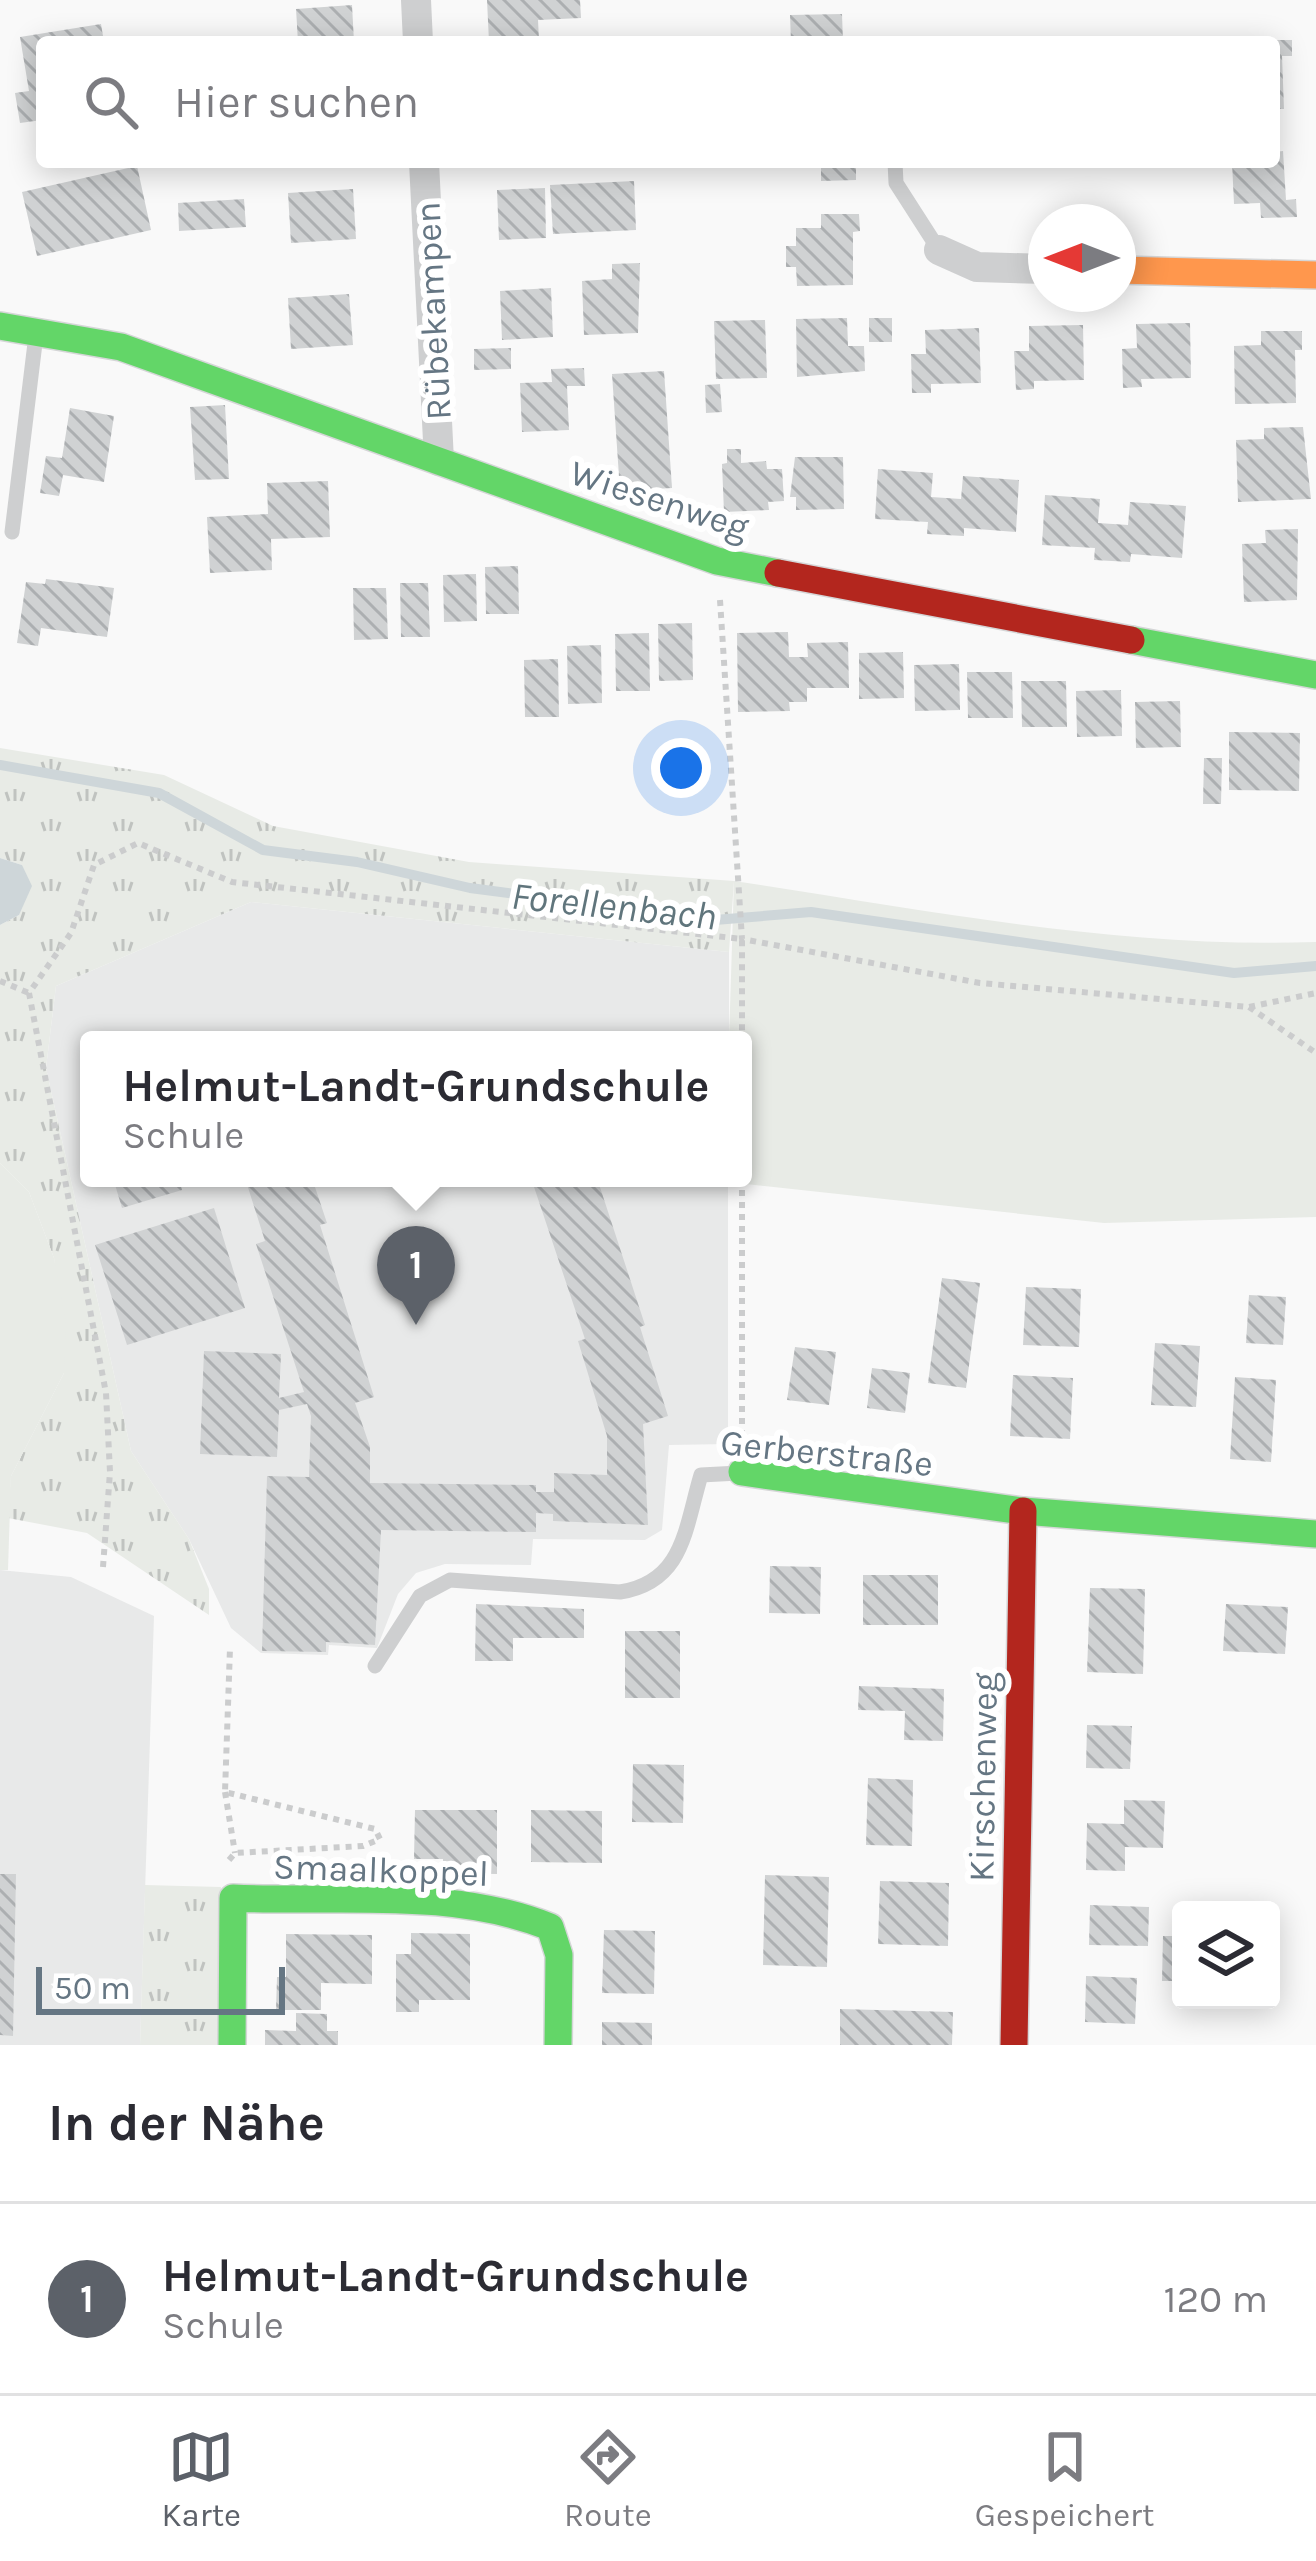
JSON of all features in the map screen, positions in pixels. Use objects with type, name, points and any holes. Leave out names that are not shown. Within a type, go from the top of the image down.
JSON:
[{"type":"street","points":[[416,0],[418,36]]},
{"type":"street","name":"Rübekampen","points":[[424,168],[440,461]]},
{"type":"street","points":[[939,250],[977,267],[1028,268]]},
{"type":"street","points":[[1136,270],[1316,275]]},
{"type":"street","name":"Wiesenweg","points":[[0,326],[121,347],[717,561],[1316,675]]},
{"type":"street","name":"Gerberstraße","points":[[742,1472],[1023,1511],[1316,1534]]},
{"type":"street","name":"Kirschenweg","points":[[1014,2045],[1023,1511]]},
{"type":"street","name":"Smaalkoppel","points":[[232,2045],[233,1898],[474,1905],[524,1912],[550,1927],[559,1955],[558,2045]]},
{"type":"lane","points":[[895,168],[896,183],[939,250]]},
{"type":"lane","points":[[12,532],[37,332]]},
{"type":"lane","name":"Gerberstraße","points":[[375,1666],[420,1596],[450,1580],[620,1592],[646,1588],[664,1574],[679,1550],[701,1475],[742,1472]]},
{"type":"path","points":[[717,561],[742,939],[742,1031]]},
{"type":"path","points":[[103,1567],[110,1472],[106,1393],[28,993],[71,932],[94,865],[138,843],[232,882],[742,939],[980,983],[1249,1006],[1316,993]]},
{"type":"path","points":[[0,981],[28,993]]},
{"type":"path","points":[[1249,1006],[1316,1054]]},
{"type":"path","points":[[742,1187],[742,1472]]},
{"type":"path","points":[[230,1648],[225,1792],[235,1853]]},
{"type":"path","points":[[225,1792],[348,1819],[375,1829],[380,1839],[363,1846],[235,1853],[226,1863],[233,1898]]},
{"type":"shaded area","points":[[0,858],[22,865],[32,886],[19,915],[0,925]]},
{"type":"shaded area","points":[[251,902],[729,952],[729,1031],[80,1031],[80,1187],[728,1187],[728,1444],[669,1445],[662,1530],[645,1540],[533,1539],[531,1565],[445,1564],[416,1573],[398,1594],[377,1648],[329,1645],[328,1655],[261,1653],[231,1628],[189,1539],[131,1451],[46,1068],[56,986]]},
{"type":"shaded area","points":[[0,1570],[71,1577],[154,1616],[140,2045],[0,2045]]},
{"type":"green space","points":[[0,748],[164,775],[273,826],[469,862],[734,881],[729,952],[251,902],[56,986],[46,1068],[131,1451],[189,1539],[209,1589],[209,1615],[87,1533],[8,1518],[11,1476],[64,1373],[54,1258],[29,1192],[0,1163],[0,925],[19,915],[22,865],[0,858]]},
{"type":"green space","points":[[734,881],[1097,933],[1243,943],[1316,942],[1316,1217],[1104,1223],[752,1185],[752,1031],[729,1031]]},
{"type":"green space","points":[[0,1163],[29,1192],[54,1258],[66,1323],[64,1373],[11,1476],[8,1570],[0,1570]]},
{"type":"green space","points":[[145,1885],[221,1887],[218,2045],[140,2045]]},
{"type":"building","points":[[487,0],[580,0],[581,18],[538,20],[539,36],[489,36]]},
{"type":"building","points":[[352,5],[354,36],[298,36],[296,9]]},
{"type":"building","points":[[842,14],[843,36],[791,36],[790,15]]},
{"type":"building","points":[[101,24],[103,36],[36,36],[36,121],[20,123],[15,93],[29,91],[20,37]]},
{"type":"building","points":[[1280,40],[1292,40],[1292,56],[1282,56],[1284,109],[1280,109]]},
{"type":"building","points":[[1280,151],[1286,200],[1296,199],[1297,217],[1261,218],[1260,203],[1234,204],[1232,168],[1280,168]]},
{"type":"building","points":[[137,168],[151,230],[37,256],[22,192]]},
{"type":"building","points":[[821,168],[856,168],[856,180],[821,181]]},
{"type":"building","points":[[634,181],[636,230],[553,234],[550,185]]},
{"type":"building","points":[[545,188],[546,238],[499,240],[497,190]]},
{"type":"building","points":[[353,189],[356,239],[291,243],[288,193]]},
{"type":"building","points":[[244,199],[246,227],[179,231],[178,203]]},
{"type":"building","points":[[821,214],[859,214],[860,231],[853,232],[853,285],[797,286],[796,267],[786,267],[786,246],[796,246],[796,228],[821,228]]},
{"type":"building","points":[[640,263],[638,333],[584,335],[582,281],[612,279],[612,264]]},
{"type":"building","points":[[551,288],[553,337],[502,340],[500,291]]},
{"type":"building","points":[[349,294],[353,345],[291,349],[288,298]]},
{"type":"building","points":[[847,318],[848,346],[864,346],[865,371],[797,377],[796,319]]},
{"type":"building","points":[[869,318],[892,318],[892,342],[869,342]]},
{"type":"building","points":[[765,320],[767,378],[716,379],[714,321]]},
{"type":"building","points":[[1190,323],[1191,378],[1141,379],[1142,387],[1123,388],[1122,349],[1137,348],[1136,324]]},
{"type":"building","points":[[1083,325],[1084,380],[1034,381],[1034,389],[1016,390],[1014,351],[1029,351],[1029,326]]},
{"type":"building","points":[[979,328],[981,383],[931,384],[931,393],[912,393],[911,354],[926,354],[925,330]]},
{"type":"building","points":[[1261,331],[1302,331],[1302,350],[1295,350],[1296,403],[1235,404],[1234,346],[1261,345]]},
{"type":"building","points":[[511,348],[511,369],[474,370],[474,349]]},
{"type":"building","points":[[584,368],[585,386],[567,386],[569,430],[522,432],[520,383],[552,382],[551,369]]},
{"type":"building","points":[[664,371],[672,488],[620,491],[612,374]]},
{"type":"building","points":[[720,384],[722,412],[706,413],[705,385]]},
{"type":"building","points":[[225,405],[229,479],[195,480],[190,407]]},
{"type":"building","points":[[70,408],[114,416],[104,482],[63,475],[59,496],[40,493],[46,456],[62,458]]},
{"type":"building","points":[[1303,427],[1311,499],[1238,502],[1236,440],[1264,439],[1264,428]]},
{"type":"building","points":[[727,449],[741,449],[741,463],[766,461],[767,469],[782,469],[784,501],[768,502],[769,510],[724,512],[722,464],[727,463]]},
{"type":"building","points":[[795,457],[843,457],[844,509],[796,510],[796,497],[790,497]]},
{"type":"building","points":[[878,469],[933,473],[931,497],[961,499],[963,476],[1019,480],[1016,532],[964,528],[964,536],[927,534],[928,522],[875,519]]},
{"type":"building","points":[[328,481],[330,537],[271,539],[272,570],[210,573],[207,517],[268,514],[267,483]]},
{"type":"building","points":[[1045,495],[1100,499],[1098,523],[1128,525],[1130,502],[1186,506],[1182,558],[1131,554],[1130,562],[1094,560],[1095,548],[1042,545]]},
{"type":"building","points":[[1298,529],[1297,600],[1244,602],[1242,544],[1266,543],[1265,530]]},
{"type":"building","points":[[518,566],[519,614],[486,614],[485,567]]},
{"type":"building","points":[[476,574],[477,621],[444,622],[443,575]]},
{"type":"building","points":[[46,579],[114,588],[107,637],[41,628],[38,646],[17,643],[26,582],[45,584]]},
{"type":"building","points":[[400,583],[428,583],[430,637],[401,637]]},
{"type":"building","points":[[353,588],[386,588],[388,639],[354,640]]},
{"type":"building","points":[[692,623],[693,680],[659,681],[658,624]]},
{"type":"building","points":[[788,632],[789,657],[808,657],[807,643],[848,642],[849,688],[807,688],[807,702],[789,702],[790,711],[738,712],[737,633]]},
{"type":"building","points":[[649,633],[650,691],[616,691],[615,634]]},
{"type":"building","points":[[601,645],[602,703],[568,704],[567,646]]},
{"type":"building","points":[[903,652],[904,698],[859,699],[859,653]]},
{"type":"building","points":[[558,659],[559,717],[525,717],[524,660]]},
{"type":"building","points":[[959,664],[960,710],[915,711],[914,665]]},
{"type":"building","points":[[967,672],[1012,672],[1013,718],[968,718]]},
{"type":"building","points":[[1021,681],[1066,681],[1067,727],[1022,727]]},
{"type":"building","points":[[1121,690],[1122,736],[1077,737],[1076,691]]},
{"type":"building","points":[[1180,701],[1181,747],[1136,748],[1135,702]]},
{"type":"building","points":[[1229,732],[1300,733],[1299,791],[1229,790]]},
{"type":"building","points":[[1204,758],[1222,758],[1221,804],[1203,804]]},
{"type":"building","points":[[116,1187],[181,1187],[182,1190],[122,1208]]},
{"type":"building","points":[[248,1187],[315,1187],[327,1223],[320,1225],[374,1397],[355,1403],[370,1447],[370,1483],[536,1485],[536,1492],[554,1492],[554,1473],[607,1475],[607,1436],[578,1341],[585,1339],[534,1187],[600,1187],[645,1325],[640,1327],[668,1416],[643,1424],[648,1525],[553,1521],[553,1514],[536,1513],[536,1532],[381,1530],[375,1645],[326,1642],[326,1652],[262,1651],[267,1476],[309,1477],[311,1416],[307,1404],[279,1410],[277,1457],[200,1454],[204,1351],[281,1354],[279,1398],[304,1392],[256,1244],[265,1241]]},
{"type":"building","points":[[214,1208],[245,1308],[127,1345],[95,1245]]},
{"type":"building","points":[[942,1278],[980,1283],[966,1388],[928,1383]]},
{"type":"building","points":[[1026,1287],[1081,1289],[1079,1347],[1023,1345]]},
{"type":"building","points":[[1249,1295],[1286,1297],[1283,1345],[1246,1343]]},
{"type":"building","points":[[1155,1343],[1200,1346],[1196,1407],[1151,1405]]},
{"type":"building","points":[[795,1347],[836,1352],[829,1405],[787,1400]]},
{"type":"building","points":[[872,1368],[910,1373],[905,1413],[867,1408]]},
{"type":"building","points":[[1013,1375],[1073,1378],[1070,1439],[1010,1436]]},
{"type":"building","points":[[1235,1377],[1276,1380],[1271,1462],[1230,1459]]},
{"type":"building","points":[[770,1566],[821,1567],[820,1614],[769,1613]]},
{"type":"building","points":[[863,1575],[938,1575],[938,1625],[863,1625]]},
{"type":"building","points":[[1090,1588],[1145,1589],[1143,1674],[1087,1672]]},
{"type":"building","points":[[476,1604],[584,1609],[584,1638],[513,1638],[513,1661],[475,1661]]},
{"type":"building","points":[[1226,1604],[1288,1607],[1285,1654],[1223,1651]]},
{"type":"building","points":[[625,1631],[680,1631],[680,1698],[625,1698]]},
{"type":"building","points":[[859,1686],[944,1689],[943,1741],[904,1740],[905,1711],[858,1710]]},
{"type":"building","points":[[1087,1725],[1132,1726],[1130,1769],[1086,1768]]},
{"type":"building","points":[[633,1764],[684,1765],[683,1823],[632,1822]]},
{"type":"building","points":[[868,1778],[913,1780],[912,1846],[866,1845]]},
{"type":"building","points":[[1124,1800],[1165,1801],[1163,1848],[1125,1847],[1125,1871],[1086,1870],[1087,1823],[1124,1824]]},
{"type":"building","points":[[415,1810],[497,1810],[497,1874],[443,1873],[443,1859],[414,1859]]},
{"type":"building","points":[[531,1810],[602,1811],[602,1863],[531,1862]]},
{"type":"building","points":[[0,1874],[16,1874],[13,2036],[0,2035]]},
{"type":"building","points":[[765,1875],[829,1877],[827,1967],[763,1965]]},
{"type":"building","points":[[880,1881],[949,1883],[948,1946],[878,1944]]},
{"type":"building","points":[[1090,1905],[1149,1907],[1148,1946],[1089,1945]]},
{"type":"building","points":[[604,1930],[655,1931],[654,1994],[602,1993]]},
{"type":"building","points":[[411,1933],[470,1934],[470,2000],[419,2000],[419,2012],[396,2012],[396,1954],[411,1954]]},
{"type":"building","points":[[286,1934],[372,1935],[372,1984],[321,1983],[321,2010],[276,2010],[277,1977],[286,1977]]},
{"type":"building","points":[[1163,1936],[1172,1936],[1172,1981],[1162,1981]]},
{"type":"building","points":[[1086,1976],[1137,1978],[1135,2024],[1085,2022]]},
{"type":"building","points":[[840,2009],[953,2012],[952,2045],[840,2045]]},
{"type":"building","points":[[296,2013],[327,2014],[327,2031],[338,2031],[338,2045],[265,2045],[265,2030],[296,2031]]},
{"type":"building","points":[[602,2022],[652,2023],[652,2045],[602,2045]]},
{"type":"waterway","name":"Forellenbach","points":[[0,765],[159,793],[263,850],[357,862],[470,888],[715,920],[811,912],[1234,973],[1316,966]]},
{"type":"traffic: fast","points":[[0,326],[121,347],[717,561],[778,573]]},
{"type":"traffic: fast","points":[[1131,640],[1316,675]]},
{"type":"traffic: fast","points":[[742,1472],[1023,1511],[1316,1534]]},
{"type":"traffic: fast","points":[[232,2045],[233,1898],[433,1902],[512,1914],[550,1927],[559,1955],[558,2045]]},
{"type":"traffic: slow","points":[[1136,270],[1316,275]]},
{"type":"traffic: jam","points":[[778,573],[1131,640]]},
{"type":"traffic: jam","points":[[1014,2045],[1023,1511]]},
{"type":"place","name":"Helmut-Landt-Grundschule","points":[[416,1325]]}]
